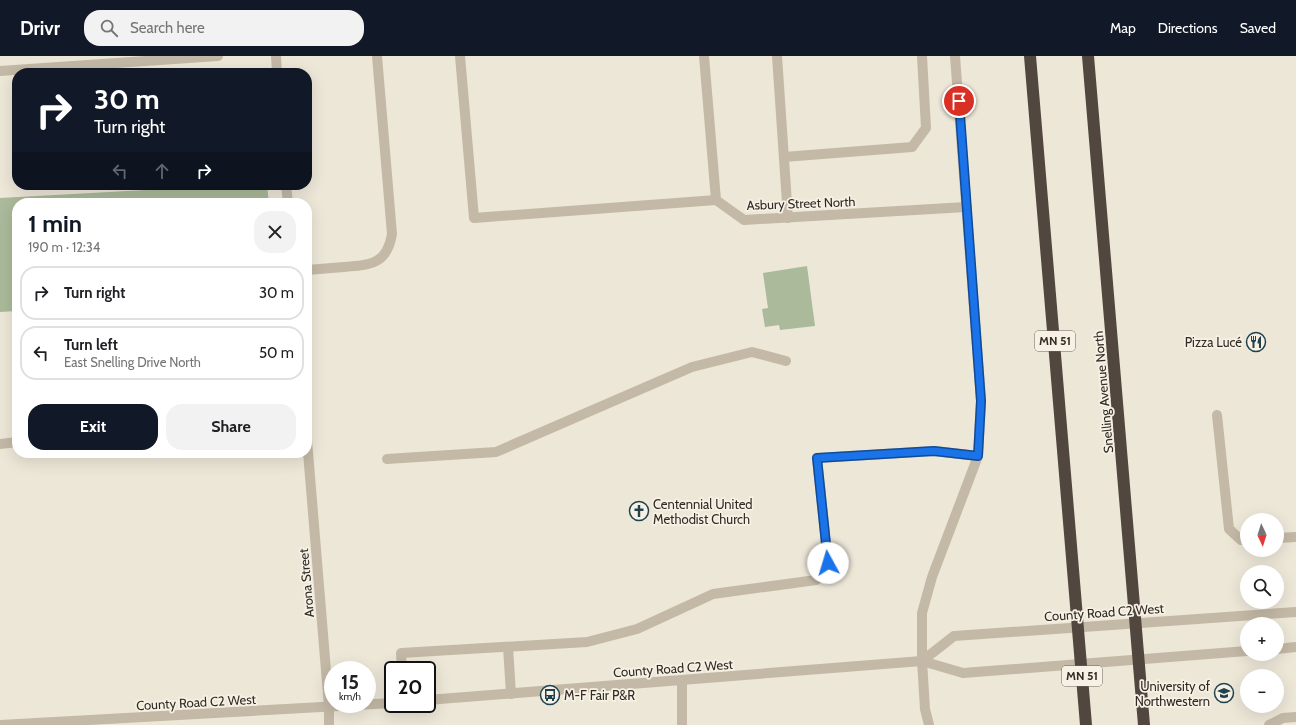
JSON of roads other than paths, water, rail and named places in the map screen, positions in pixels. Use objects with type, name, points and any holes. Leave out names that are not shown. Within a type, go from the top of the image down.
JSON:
[{"type":"highway","name":"MN 51","points":[[1030,56],[1086,725]]},
{"type":"highway","name":"Snelling Avenue North","points":[[1088,56],[1140,659],[1144,725]]},
{"type":"street","points":[[22,68],[74,61],[218,56]]},
{"type":"street","points":[[276,56],[277,68]]},
{"type":"street","points":[[312,270],[363,266],[374,263],[384,256],[390,246],[392,234],[377,56]]},
{"type":"street","points":[[460,56],[474,218],[716,200],[704,56]]},
{"type":"street","points":[[777,56],[788,218]]},
{"type":"street","points":[[784,157],[912,148],[926,128],[922,56]]},
{"type":"street","points":[[929,725],[925,709],[922,661],[922,613],[932,577],[978,456],[981,401],[955,56]]},
{"type":"street","points":[[0,71],[12,69]]},
{"type":"street","name":"Asbury Street North","points":[[716,200],[744,220],[966,207]]},
{"type":"street","points":[[387,459],[496,452],[692,367],[752,352],[786,361]]},
{"type":"street","points":[[1217,415],[1229,529],[1240,539]]},
{"type":"street","points":[[0,444],[12,443]]},
{"type":"street","points":[[401,661],[401,653],[587,642],[637,629],[713,594],[816,580],[828,563],[817,458],[934,451],[978,456]]},
{"type":"street","name":"Arona Street","points":[[308,458],[325,661]]},
{"type":"street","points":[[1284,538],[1296,537]]},
{"type":"street","name":"County Road C2 West","points":[[922,661],[954,636],[1078,626],[1296,612]]},
{"type":"street","points":[[508,647],[511,694]]},
{"type":"street","points":[[1284,648],[1296,647]]},
{"type":"street","name":"County Road C2 West","points":[[436,699],[922,661],[962,673],[1240,652]]},
{"type":"street","points":[[682,681],[682,725]]},
{"type":"street","name":"County Road C2 West","points":[[0,725],[324,707]]},
{"type":"street","name":"Arona Street","points":[[329,713],[329,725]]},
{"type":"street","points":[[1269,725],[1283,718],[1296,717]]},
{"type":"place","name":"Pizza Lucé","points":[[1256,342]]},
{"type":"place","name":"Centennial United Methodist Church","points":[[639,511]]},
{"type":"place","name":"University of Northwestern","points":[[1224,693]]},
{"type":"place","name":"M-F Fair P&R","points":[[550,695]]}]
